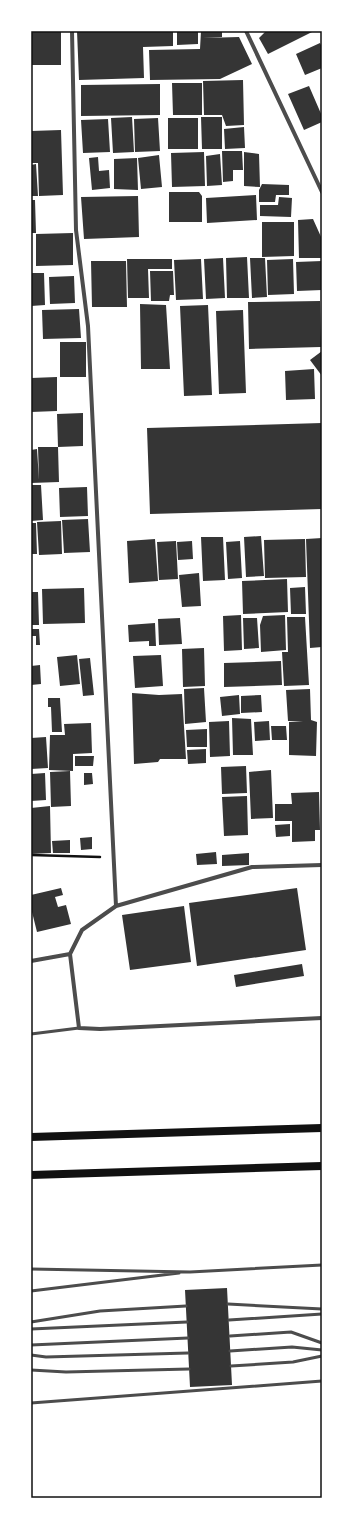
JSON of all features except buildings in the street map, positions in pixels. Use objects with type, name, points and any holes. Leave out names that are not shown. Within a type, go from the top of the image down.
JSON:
[{"type":"main road","points":[[31,1136],[322,1128]]},
{"type":"main road","points":[[31,1175],[322,1166]]},
{"type":"street","points":[[72,31],[76,230],[88,326],[116,906]]},
{"type":"street","points":[[246,31],[322,192]]},
{"type":"street","points":[[322,865],[252,867],[116,906],[82,930],[70,954],[79,1028],[100,1029],[322,1018]]},
{"type":"street","points":[[31,961],[70,954]]},
{"type":"lane","points":[[31,1034],[79,1028]]},
{"type":"lane","points":[[31,1291],[190,1272],[322,1265]]},
{"type":"lane","points":[[31,1269],[190,1272]]},
{"type":"lane","points":[[228,1304],[322,1309]]},
{"type":"lane","points":[[31,1322],[100,1311],[186,1306]]},
{"type":"lane","points":[[229,1320],[322,1314]]},
{"type":"lane","points":[[31,1329],[187,1322]]},
{"type":"lane","points":[[230,1336],[291,1332],[322,1344]]},
{"type":"lane","points":[[31,1345],[188,1338]]},
{"type":"lane","points":[[230,1351],[292,1347],[322,1350]]},
{"type":"lane","points":[[31,1355],[46,1357],[188,1353]]},
{"type":"lane","points":[[231,1366],[293,1362],[322,1356]]},
{"type":"lane","points":[[31,1370],[66,1372],[189,1369]]},
{"type":"lane","points":[[31,1403],[322,1380]]},
{"type":"path","points":[[31,855],[113,857]]}]
